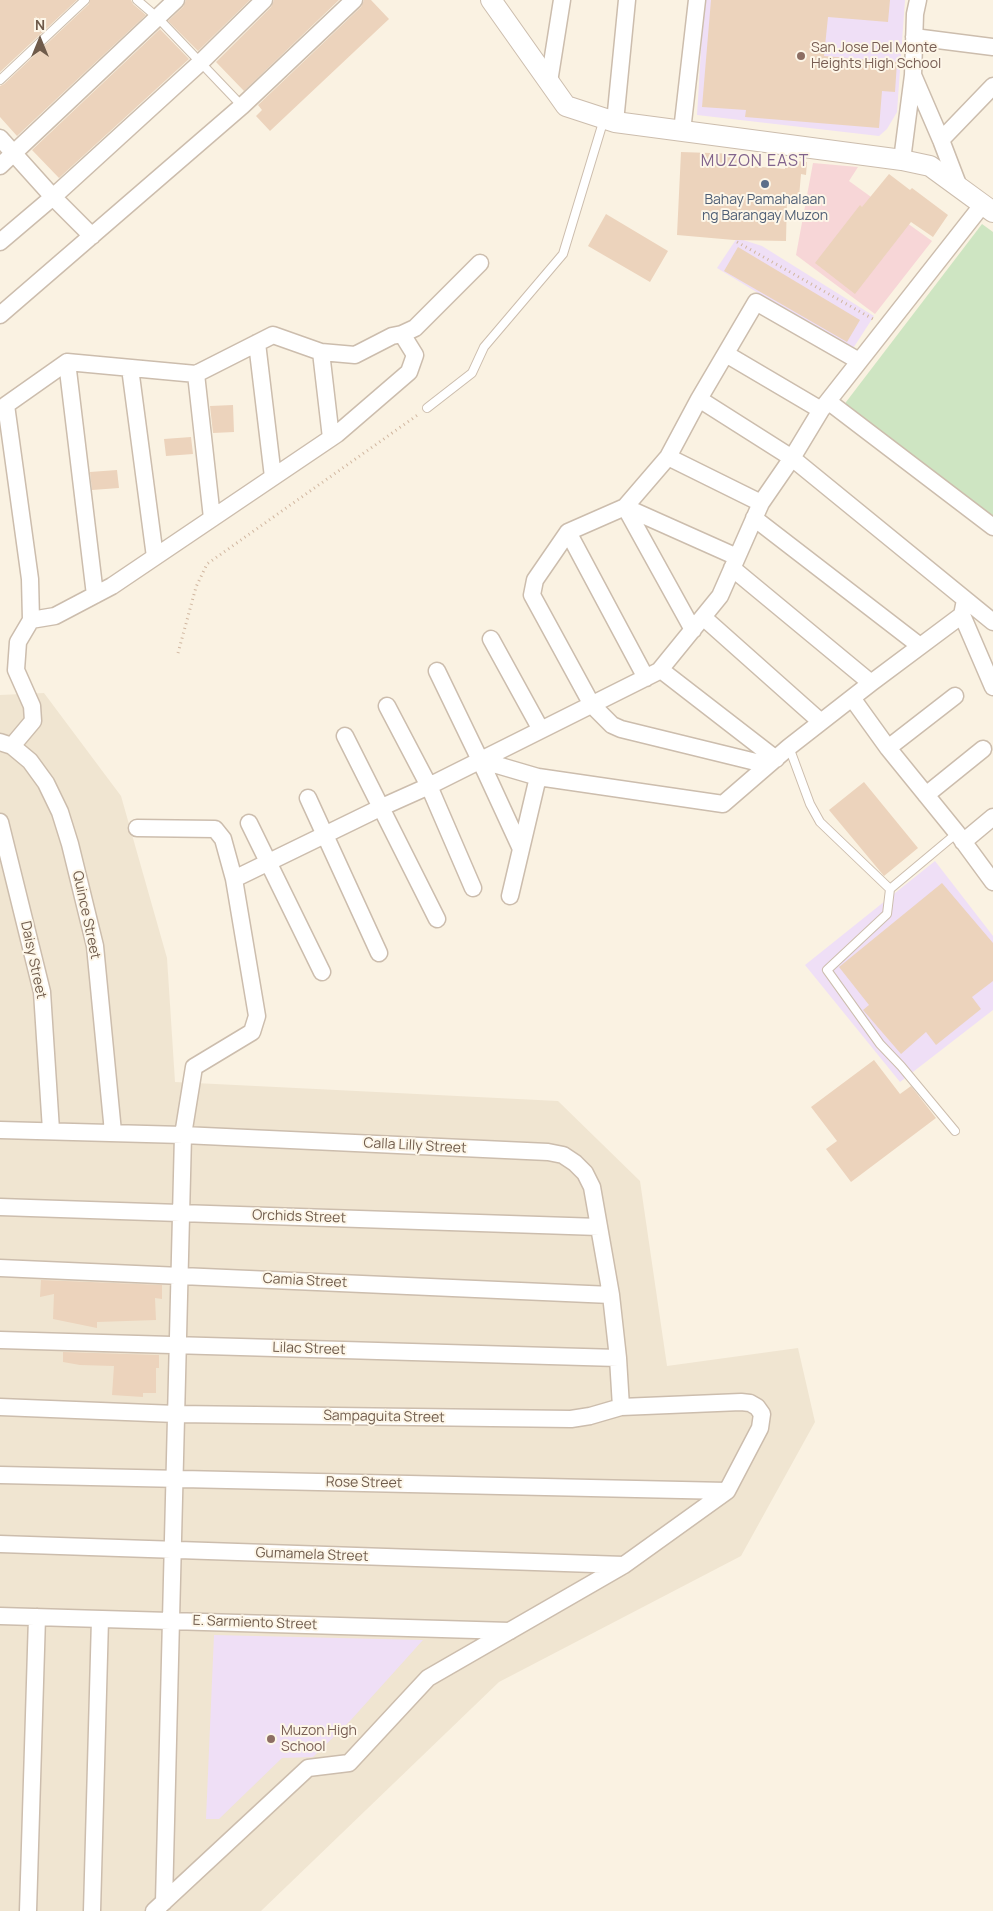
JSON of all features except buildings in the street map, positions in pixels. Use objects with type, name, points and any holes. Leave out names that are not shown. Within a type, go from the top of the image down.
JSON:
[{"type":"street","points":[[0,166],[176,0]]},
{"type":"street","points":[[0,242],[53,197],[201,62],[264,0]]},
{"type":"street","points":[[0,315],[242,106],[354,0]]},
{"type":"street","points":[[234,879],[429,786],[661,670],[720,596],[761,503],[825,406],[860,361],[988,208],[930,166],[902,160],[610,120],[566,106],[491,0]]},
{"type":"street","points":[[549,82],[562,0]]},
{"type":"street","points":[[610,120],[627,0]]},
{"type":"street","points":[[682,131],[696,0]]},
{"type":"street","points":[[902,160],[913,75],[915,14],[918,0]]},
{"type":"street","points":[[914,37],[993,47]]},
{"type":"street","points":[[913,75],[959,187]]},
{"type":"street","points":[[941,140],[993,86]]},
{"type":"street","points":[[0,138],[53,197],[92,236]]},
{"type":"street","points":[[6,744],[33,721],[32,706],[16,670],[18,642],[31,620],[30,579],[6,405],[68,362],[196,374],[273,335],[321,352],[355,356],[392,336],[415,328],[480,263]]},
{"type":"street","points":[[772,762],[621,729],[612,725],[592,705],[532,595],[533,585],[568,532],[625,507],[668,457],[699,399],[756,302],[860,361]]},
{"type":"street","points":[[31,620],[56,616],[112,586],[331,438],[409,372],[414,356],[402,334]]},
{"type":"street","points":[[257,343],[273,477]]},
{"type":"street","points":[[321,352],[331,438]]},
{"type":"street","points":[[726,354],[825,406],[993,527]]},
{"type":"street","points":[[68,362],[95,595]]},
{"type":"street","points":[[130,368],[154,557]]},
{"type":"street","points":[[196,374],[212,518]]},
{"type":"street","points":[[699,399],[792,458],[964,607],[992,619]]},
{"type":"street","points":[[668,457],[761,503]]},
{"type":"street","points":[[625,507],[735,562],[871,683]]},
{"type":"street","points":[[625,507],[692,630]]},
{"type":"street","points":[[754,518],[920,646]]},
{"type":"street","points":[[568,532],[646,678]]},
{"type":"street","points":[[480,760],[538,777],[723,804],[789,747],[920,646],[964,607]]},
{"type":"street","points":[[964,607],[993,687]]},
{"type":"street","points":[[703,617],[821,722]]},
{"type":"street","points":[[491,639],[540,730]]},
{"type":"street","points":[[661,670],[772,762]]},
{"type":"street","points":[[437,671],[521,849]]},
{"type":"street","points":[[888,748],[955,696]]},
{"type":"street","points":[[852,698],[888,748],[993,882]]},
{"type":"street","points":[[387,706],[429,786],[473,888]]},
{"type":"street","points":[[345,736],[437,919]]},
{"type":"street","name":"Quince Street","points":[[6,744],[30,761],[46,783],[60,812],[70,844],[95,946],[112,1132]]},
{"type":"street","points":[[926,795],[983,749]]},
{"type":"street","points":[[510,896],[538,777]]},
{"type":"street","points":[[308,798],[323,835],[379,952]]},
{"type":"street","points":[[960,838],[993,817]]},
{"type":"street","name":"Daisy Street","points":[[0,822],[42,992],[51,1130]]},
{"type":"street","points":[[250,823],[322,972]]},
{"type":"street","points":[[137,828],[214,829],[223,839],[234,879],[257,1016],[252,1032],[194,1068],[184,1135],[171,1621],[159,1907]]},
{"type":"street","name":"Calla Lilly Street","points":[[0,1130],[184,1135],[548,1152],[563,1155],[585,1173],[592,1187],[611,1295],[621,1407]]},
{"type":"street","name":"Orchids Street","points":[[0,1207],[599,1227]]},
{"type":"street","name":"Camia Street","points":[[0,1268],[611,1295]]},
{"type":"street","name":"Lilac Street","points":[[0,1340],[618,1358]]},
{"type":"street","name":"Sampaguita Street","points":[[0,1407],[176,1414],[571,1419],[590,1416],[621,1407],[750,1403],[757,1407],[762,1414],[760,1428],[727,1491]]},
{"type":"street","name":"Rose Street","points":[[0,1475],[727,1491]]},
{"type":"street","points":[[159,1907],[308,1768],[349,1764],[428,1678],[624,1565],[727,1491]]},
{"type":"street","name":"Gumamela Street","points":[[0,1544],[624,1565]]},
{"type":"street","name":"E. Sarmiento Street","points":[[0,1616],[510,1631]]},
{"type":"street","points":[[28,1911],[37,1617]]},
{"type":"street","points":[[92,1911],[100,1619]]},
{"type":"lane","points":[[0,80],[85,0]]},
{"type":"lane","points":[[137,0],[158,18],[242,106]]},
{"type":"lane","points":[[427,408],[472,373],[484,346],[563,254],[610,120]]},
{"type":"lane","points":[[789,747],[810,804],[820,822],[890,889]]},
{"type":"lane","points":[[955,1131],[902,1066],[880,1044],[827,970],[887,914],[890,889],[960,838]]},
{"type":"path","points":[[737,242],[872,318]]},
{"type":"path","points":[[178,653],[196,587],[208,564],[427,408]]},
{"type":"shaded area","name":"San Jose Del Monte Heights High School","points":[[704,0],[905,0],[897,112],[887,129],[879,136],[697,115]]},
{"type":"shaded area","points":[[813,163],[858,167],[849,181],[932,241],[875,314],[796,255]]},
{"type":"shaded area","points":[[737,238],[762,246],[874,316],[852,350],[717,268]]},
{"type":"shaded area","points":[[44,693],[121,796],[167,958],[175,1082],[558,1101],[640,1181],[667,1366],[798,1348],[815,1422],[741,1556],[499,1682],[261,1911],[0,1911],[0,695]]},
{"type":"shaded area","points":[[935,861],[993,936],[993,1010],[900,1082],[805,965]]},
{"type":"shaded area","name":"Muzon High School","points":[[214,1635],[423,1640],[350,1721],[313,1757],[282,1758],[219,1819],[206,1819]]},
{"type":"green space","points":[[982,224],[993,232],[993,520],[843,406]]},
{"type":"place","name":"San Jose Del Monte Heights High School","points":[[801,56]]},
{"type":"place","name":"Bahay Pamahalaan ng Barangay Muzon","points":[[765,184]]},
{"type":"place","name":"Muzon High School","points":[[271,1739]]},
{"type":"district","name":"MUZON EAST","points":[[755,162]]}]
